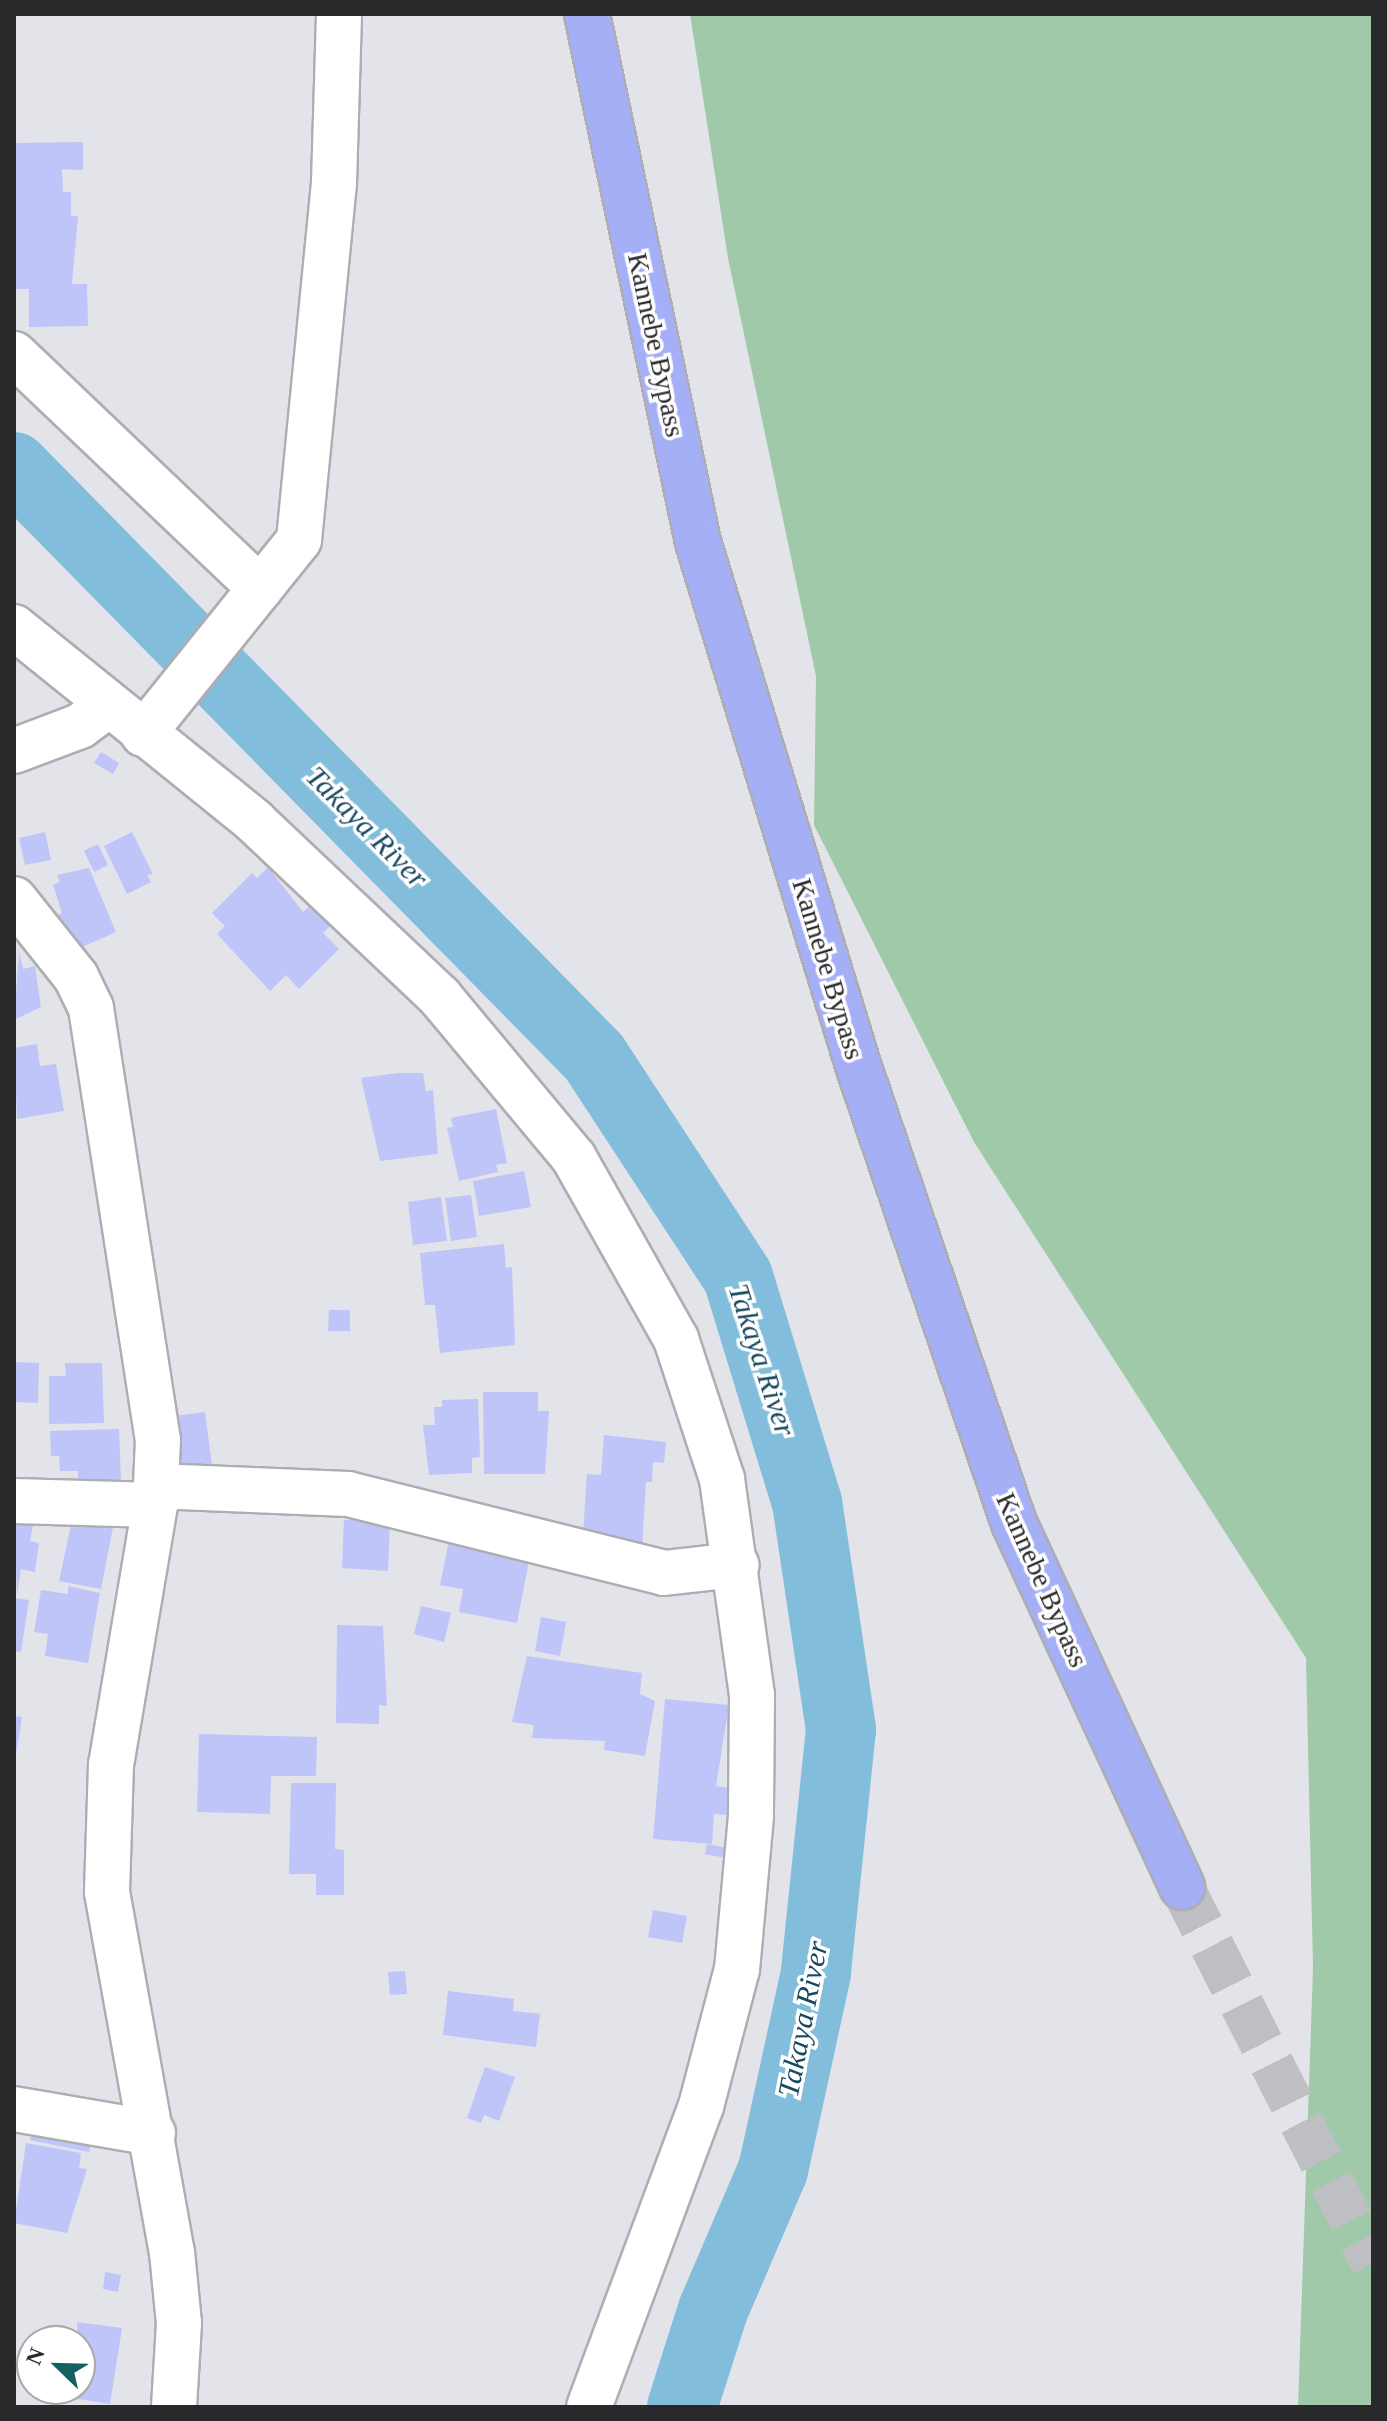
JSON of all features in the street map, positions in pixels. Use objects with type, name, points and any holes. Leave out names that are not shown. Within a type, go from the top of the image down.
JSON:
[{"type":"highway","name":"Kannebe Bypass","points":[[587,14],[698,542],[862,1079],[1014,1523],[1182,1887]]},
{"type":"street","points":[[149,726],[299,540],[334,183],[339,14]]},
{"type":"street","points":[[14,354],[254,594]]},
{"type":"street","points":[[18,643],[106,707],[149,726],[440,997],[574,1158],[676,1339],[722,1479],[737,1565],[752,1725],[751,1816],[737,1969],[701,2106],[589,2407]]},
{"type":"street","points":[[14,751],[80,726],[106,707]]},
{"type":"street","points":[[14,899],[76,977],[91,1008],[158,1440],[156,1496],[111,1764],[107,1892],[153,2133],[179,2323],[174,2407]]},
{"type":"street","points":[[14,1501],[348,1494],[664,1573],[737,1565]]},
{"type":"street","points":[[14,2109],[153,2133]]},
{"type":"green space","points":[[690,14],[1373,14],[1373,2407],[1298,2407],[1313,1968],[1306,1658],[974,1142],[814,825],[816,676],[728,258]]},
{"type":"building","points":[[83,142],[83,170],[62,169],[63,192],[71,192],[71,216],[78,216],[72,284],[87,284],[88,326],[29,327],[29,289],[14,289],[14,143]]},
{"type":"building","points":[[101,752],[119,763],[113,774],[94,763]]},
{"type":"building","points":[[45,832],[51,860],[25,865],[19,838]]},
{"type":"building","points":[[132,832],[153,874],[147,875],[151,882],[127,894],[104,846]]},
{"type":"building","points":[[98,844],[108,865],[94,872],[84,851]]},
{"type":"building","points":[[268,867],[303,912],[312,904],[332,924],[323,933],[339,949],[299,989],[286,975],[270,991],[217,934],[225,926],[212,913],[252,873],[257,878]]},
{"type":"building","points":[[89,868],[116,932],[80,948],[75,937],[67,941],[50,920],[62,913],[53,885],[60,882],[57,875]]},
{"type":"building","points":[[19,953],[23,969],[35,966],[41,1007],[14,1020]]},
{"type":"building","points":[[37,1044],[40,1066],[56,1064],[64,1111],[17,1119],[14,1048]]},
{"type":"building","points":[[423,1073],[426,1091],[433,1090],[438,1154],[380,1161],[361,1078]]},
{"type":"building","points":[[496,1109],[507,1163],[496,1165],[498,1172],[459,1181],[447,1128],[453,1127],[451,1118]]},
{"type":"building","points":[[524,1171],[531,1207],[479,1216],[473,1181]]},
{"type":"building","points":[[471,1195],[477,1237],[451,1241],[445,1198]]},
{"type":"building","points":[[441,1197],[447,1241],[413,1245],[408,1202]]},
{"type":"building","points":[[504,1244],[506,1268],[512,1267],[515,1345],[440,1353],[435,1305],[425,1305],[420,1253]]},
{"type":"building","points":[[329,1310],[350,1310],[350,1331],[328,1331]]},
{"type":"building","points":[[14,1362],[39,1363],[38,1403],[14,1402]]},
{"type":"building","points":[[65,1363],[102,1363],[104,1423],[49,1424],[49,1376],[66,1376]]},
{"type":"building","points":[[483,1392],[538,1392],[538,1411],[549,1411],[545,1474],[484,1474]]},
{"type":"building","points":[[478,1399],[480,1457],[472,1458],[472,1473],[429,1475],[423,1425],[435,1425],[434,1407],[442,1407],[442,1400]]},
{"type":"building","points":[[205,1412],[212,1465],[174,1471],[166,1417]]},
{"type":"building","points":[[119,1429],[121,1482],[78,1483],[78,1471],[60,1471],[59,1456],[51,1456],[50,1431]]},
{"type":"building","points":[[604,1435],[666,1442],[664,1463],[653,1462],[652,1482],[646,1482],[642,1549],[583,1535],[587,1474],[601,1475]]},
{"type":"building","points":[[14,1516],[34,1520],[30,1541],[39,1543],[35,1572],[21,1569],[17,1595]]},
{"type":"building","points":[[82,1516],[114,1522],[101,1589],[59,1581],[71,1525],[79,1527]]},
{"type":"building","points":[[344,1520],[390,1521],[388,1571],[342,1568]]},
{"type":"building","points":[[450,1535],[531,1551],[517,1623],[459,1612],[463,1589],[440,1585]]},
{"type":"building","points":[[68,1586],[100,1593],[88,1663],[45,1656],[48,1634],[34,1632],[41,1590],[68,1594]]},
{"type":"building","points":[[14,1598],[29,1600],[21,1652],[14,1651]]},
{"type":"building","points":[[421,1606],[451,1613],[444,1642],[414,1634]]},
{"type":"building","points":[[541,1617],[566,1622],[560,1656],[535,1651]]},
{"type":"building","points":[[337,1625],[383,1626],[387,1706],[379,1705],[379,1724],[336,1723]]},
{"type":"building","points":[[527,1656],[642,1673],[640,1694],[655,1701],[645,1756],[604,1750],[605,1741],[532,1738],[534,1725],[512,1722]]},
{"type":"building","points":[[665,1699],[729,1705],[716,1786],[731,1788],[729,1815],[714,1814],[712,1844],[653,1839]]},
{"type":"building","points":[[14,1716],[22,1717],[16,1754],[14,1754]]},
{"type":"building","points":[[199,1734],[317,1737],[316,1776],[271,1776],[270,1814],[197,1812]]},
{"type":"building","points":[[291,1783],[336,1783],[335,1849],[344,1850],[344,1895],[316,1895],[316,1874],[289,1874]]},
{"type":"building","points":[[707,1844],[728,1848],[726,1858],[705,1854]]},
{"type":"building","points":[[653,1910],[687,1916],[682,1943],[648,1937]]},
{"type":"building","points":[[405,1971],[407,1994],[390,1995],[388,1972]]},
{"type":"building","points":[[448,1991],[514,1999],[513,2011],[540,2014],[536,2047],[443,2035]]},
{"type":"building","points":[[485,2067],[515,2077],[499,2121],[484,2115],[481,2123],[467,2118]]},
{"type":"building","points":[[32,2127],[91,2138],[89,2152],[30,2140]]},
{"type":"building","points":[[26,2143],[81,2153],[79,2168],[87,2169],[67,2233],[14,2223]]},
{"type":"building","points":[[105,2272],[121,2275],[118,2292],[103,2289]]},
{"type":"building","points":[[77,2322],[122,2328],[110,2404],[96,2402],[96,2325],[77,2325]]},
{"type":"waterway","name":"Takaya River","points":[[14,467],[594,1057],[738,1277],[807,1502],[841,1729],[816,1973],[773,2170],[713,2310],[682,2407]]},
{"type":"tunnel","points":[[1182,1887],[1373,2263]]}]
